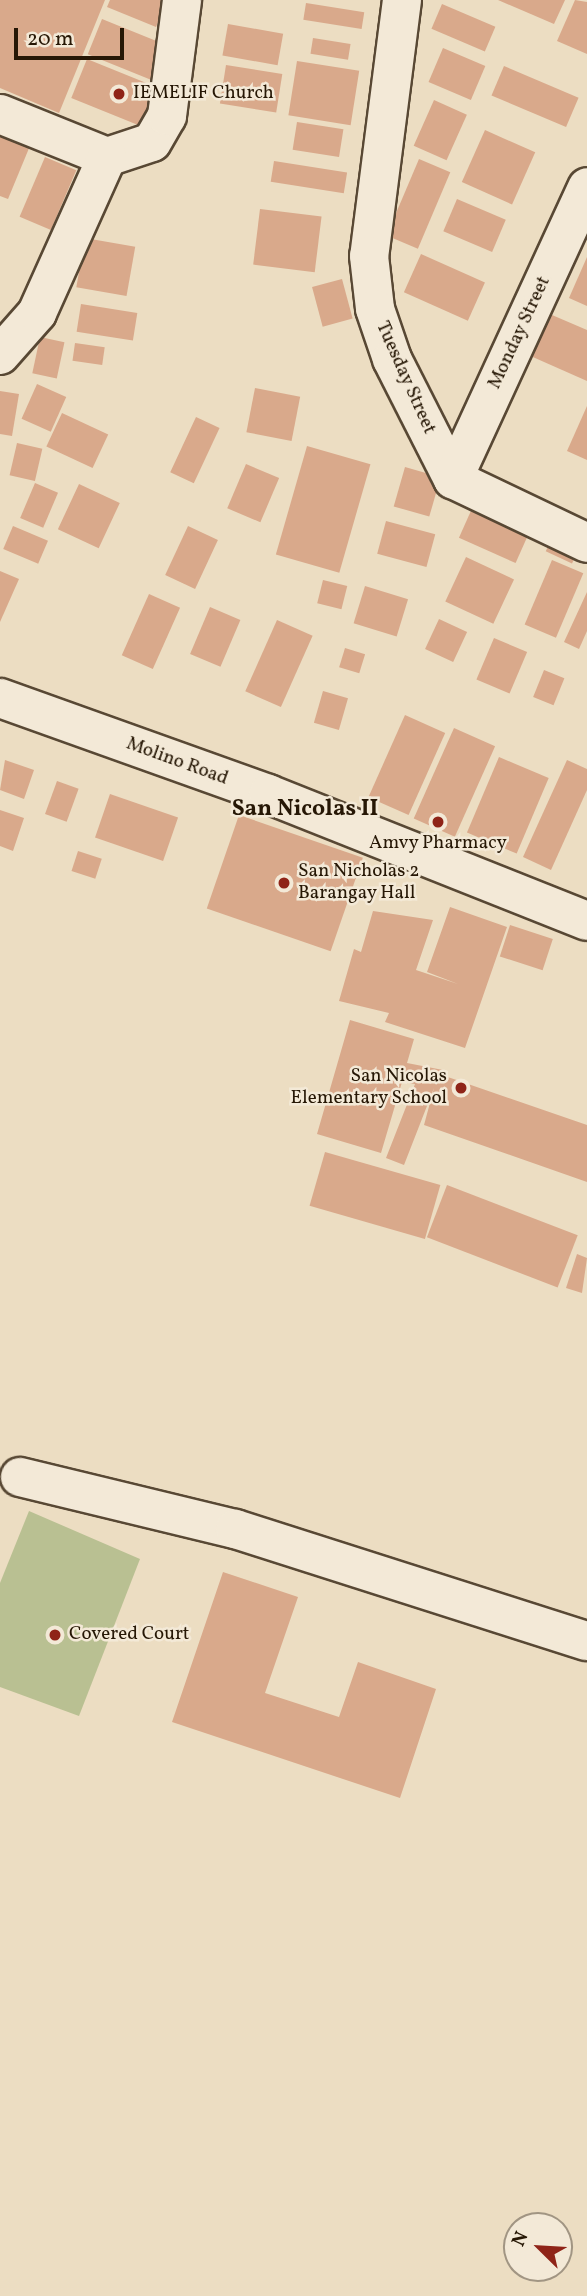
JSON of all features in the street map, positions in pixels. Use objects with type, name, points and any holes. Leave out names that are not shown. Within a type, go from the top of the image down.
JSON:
[{"type":"street","points":[[0,114],[107,157],[152,142],[167,116],[182,0]]},
{"type":"street","name":"Tuesday Street","points":[[402,0],[369,256],[375,309],[392,359],[453,479]]},
{"type":"street","points":[[0,355],[37,313],[107,157]]},
{"type":"street","name":"Monday Street","points":[[453,479],[587,187]]},
{"type":"street","points":[[453,479],[587,542]]},
{"type":"street","name":"Molino Road","points":[[0,698],[268,794],[586,916]]},
{"type":"street","points":[[20,1477],[235,1529],[587,1640]]},
{"type":"green space","name":"Covered Court","points":[[29,1511],[140,1559],[79,1716],[0,1687],[0,1583]]},
{"type":"building","points":[[0,0],[105,0],[59,113],[0,88]]},
{"type":"building","points":[[110,0],[167,0],[156,27],[107,7]]},
{"type":"building","points":[[498,0],[565,0],[554,24]]},
{"type":"building","points":[[575,0],[587,2],[587,54],[557,41]]},
{"type":"building","points":[[306,3],[364,12],[362,29],[303,20]]},
{"type":"building","points":[[442,4],[495,27],[485,52],[431,29]]},
{"type":"building","name":"IEMELIF Church","points":[[102,19],[171,47],[156,82],[88,54]]},
{"type":"building","points":[[228,24],[283,34],[278,65],[222,56]]},
{"type":"building","points":[[313,38],[351,44],[348,60],[310,54]]},
{"type":"building","points":[[443,48],[485,66],[471,100],[429,82]]},
{"type":"building","name":"IEMELIF Church","points":[[87,59],[165,90],[149,129],[71,98]]},
{"type":"building","points":[[297,61],[359,71],[351,125],[288,115]]},
{"type":"building","points":[[226,65],[282,74],[276,112],[220,104]]},
{"type":"building","points":[[504,66],[579,98],[566,127],[491,95]]},
{"type":"building","points":[[434,100],[467,115],[447,160],[414,146]]},
{"type":"building","points":[[297,122],[343,129],[339,157],[293,150]]},
{"type":"building","points":[[0,128],[32,141],[8,199],[0,196]]},
{"type":"building","points":[[485,130],[535,152],[512,204],[462,182]]},
{"type":"building","points":[[45,157],[76,170],[51,230],[20,217]]},
{"type":"building","points":[[419,159],[450,172],[418,249],[387,235]]},
{"type":"building","points":[[274,161],[347,173],[344,193],[271,182]]},
{"type":"building","points":[[457,199],[506,220],[492,252],[443,231]]},
{"type":"building","points":[[260,209],[322,217],[315,272],[253,265]]},
{"type":"building","points":[[85,238],[135,247],[127,296],[76,287]]},
{"type":"building","points":[[421,254],[485,282],[468,321],[404,292]]},
{"type":"building","points":[[587,257],[587,306],[569,298]]},
{"type":"building","points":[[342,279],[353,319],[323,327],[312,287]]},
{"type":"building","points":[[81,304],[137,313],[133,341],[77,332]]},
{"type":"building","points":[[545,312],[587,330],[587,381],[526,354]]},
{"type":"building","points":[[40,337],[64,342],[57,378],[32,373]]},
{"type":"building","points":[[75,343],[105,347],[102,365],[72,361]]},
{"type":"building","points":[[37,384],[66,397],[51,432],[22,419]]},
{"type":"building","points":[[255,388],[300,397],[292,441],[246,432]]},
{"type":"building","points":[[0,391],[19,394],[12,436],[0,434]]},
{"type":"building","points":[[587,406],[587,460],[567,451]]},
{"type":"building","points":[[62,413],[108,435],[93,468],[46,447]]},
{"type":"building","points":[[196,417],[220,428],[194,483],[170,472]]},
{"type":"building","points":[[17,443],[42,449],[35,481],[10,475]]},
{"type":"building","points":[[307,446],[370,464],[339,573],[276,555]]},
{"type":"building","points":[[246,464],[279,478],[260,522],[227,508]]},
{"type":"building","points":[[405,467],[441,477],[429,517],[394,506]]},
{"type":"building","points":[[35,483],[58,493],[43,528],[20,518]]},
{"type":"building","points":[[79,484],[120,503],[99,548],[58,529]]},
{"type":"building","points":[[474,504],[531,529],[516,563],[459,538]]},
{"type":"building","points":[[386,521],[435,534],[426,567],[377,554]]},
{"type":"building","points":[[558,525],[584,537],[572,564],[546,551]]},
{"type":"building","points":[[13,526],[48,541],[38,564],[3,549]]},
{"type":"building","points":[[188,526],[218,540],[195,589],[165,575]]},
{"type":"building","points":[[466,557],[514,579],[493,624],[445,601]]},
{"type":"building","points":[[552,560],[583,573],[556,638],[525,624]]},
{"type":"building","points":[[0,571],[19,579],[0,622]]},
{"type":"building","points":[[323,580],[347,586],[341,609],[317,603]]},
{"type":"building","points":[[365,586],[408,599],[397,636],[354,623]]},
{"type":"building","points":[[587,592],[587,631],[579,649],[564,642]]},
{"type":"building","points":[[149,594],[180,608],[153,669],[122,655]]},
{"type":"building","points":[[210,607],[240,620],[220,667],[190,654]]},
{"type":"building","points":[[439,619],[467,632],[453,662],[425,649]]},
{"type":"building","points":[[277,620],[313,636],[281,707],[245,691]]},
{"type":"building","points":[[494,638],[527,652],[510,693],[476,679]]},
{"type":"building","points":[[345,648],[365,654],[359,673],[339,667]]},
{"type":"building","points":[[544,670],[564,678],[554,705],[533,697]]},
{"type":"building","points":[[323,691],[348,698],[339,730],[314,723]]},
{"type":"building","points":[[405,715],[445,733],[409,815],[368,797]]},
{"type":"building","points":[[454,728],[495,746],[455,837],[414,818]]},
{"type":"building","points":[[499,757],[549,778],[517,854],[467,832]]},
{"type":"building","points":[[5,760],[34,770],[24,799],[0,790]]},
{"type":"building","points":[[567,760],[587,769],[587,790],[551,870],[523,857]]},
{"type":"building","points":[[57,781],[79,789],[67,822],[45,814]]},
{"type":"building","points":[[110,794],[178,817],[163,861],[95,837]]},
{"type":"building","points":[[0,810],[24,818],[13,851],[0,846]]},
{"type":"building","name":"San Nicholas 2 Barangay Hall","points":[[239,815],[363,858],[331,951],[207,909]]},
{"type":"building","points":[[78,851],[102,859],[95,879],[72,871]]},
{"type":"building","points":[[450,907],[507,927],[465,1048],[385,1022],[389,1013],[339,1001],[354,949],[361,952],[373,911],[433,920],[416,970],[458,984],[427,972]]},
{"type":"building","points":[[510,925],[553,939],[543,970],[500,956]]},
{"type":"building","points":[[350,1020],[414,1039],[407,1063],[443,1070],[442,1075],[587,1125],[587,1182],[424,1125],[434,1088],[404,1165],[386,1158],[415,1084],[402,1082],[381,1153],[317,1134]]},
{"type":"building","points":[[325,1152],[440,1185],[425,1239],[310,1206]]},
{"type":"building","points":[[447,1185],[578,1235],[558,1287],[427,1237]]},
{"type":"building","points":[[577,1254],[587,1258],[582,1293],[566,1288]]},
{"type":"building","points":[[223,1572],[298,1597],[265,1693],[339,1717],[358,1662],[436,1689],[400,1798],[172,1722]]},
{"type":"place","name":"IEMELIF Church","points":[[119,94]]},
{"type":"place","name":"Amvy Pharmacy","points":[[438,822]]},
{"type":"place","name":"San Nicholas 2 Barangay Hall","points":[[284,883]]},
{"type":"place","name":"San Nicolas Elementary School","points":[[461,1088]]},
{"type":"place","name":"Covered Court","points":[[55,1635]]},
{"type":"district","name":"San Nicolas II","points":[[305,809]]}]
